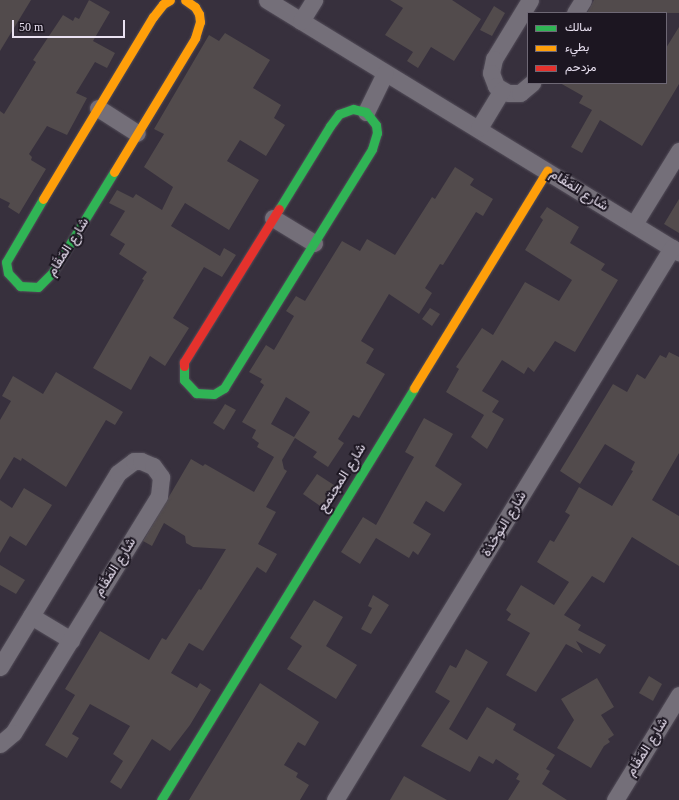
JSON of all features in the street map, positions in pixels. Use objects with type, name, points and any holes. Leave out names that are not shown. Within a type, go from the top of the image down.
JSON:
[{"type":"street","name":"شارع المَقَام","points":[[170,0],[162,4],[153,16],[10,255],[6,268],[15,283],[32,288],[47,280],[138,133],[195,38],[200,22],[199,14],[188,1]]},
{"type":"street","name":"شارع المَقَام","points":[[267,0],[385,73],[479,128],[676,250]]},
{"type":"street","points":[[301,21],[314,0]]},
{"type":"street","points":[[530,0],[491,66],[493,80],[502,90],[520,93],[531,84]]},
{"type":"street","points":[[577,12],[583,0]]},
{"type":"street","points":[[366,112],[385,73]]},
{"type":"street","points":[[479,128],[502,90]]},
{"type":"street","points":[[98,108],[138,133]]},
{"type":"street","points":[[353,109],[366,112],[376,125],[375,140],[314,243],[224,388],[214,394],[196,393],[184,380],[184,362],[273,218],[339,114],[353,109]]},
{"type":"street","points":[[634,224],[679,151]]},
{"type":"street","name":"شارع المجتمع","points":[[161,800],[547,171]]},
{"type":"street","points":[[273,218],[314,243]]},
{"type":"street","name":"شارع النوخذة","points":[[335,800],[676,250]]},
{"type":"street","name":"شارع المَقَام","points":[[0,667],[122,468],[141,461],[153,466],[162,483],[159,496],[13,733],[0,744]]},
{"type":"street","points":[[31,616],[70,640]]},
{"type":"street","name":"شارع المَقَام","points":[[615,800],[679,695]]},
{"type":"building","points":[[0,0],[31,0],[0,51]]},
{"type":"building","points":[[89,0],[110,12],[93,41],[115,53],[107,68],[95,62],[76,93],[87,98],[67,135],[47,126],[29,154],[32,157],[31,160],[46,169],[19,214],[8,207],[10,203],[0,198],[0,111],[4,114],[36,62],[33,60],[63,15],[73,21],[75,17],[79,19]]},
{"type":"building","points":[[390,0],[452,0],[481,19],[454,61],[431,47],[418,68],[407,61],[413,52],[385,35],[403,8]]},
{"type":"building","points":[[594,0],[679,0],[679,13],[588,12]]},
{"type":"building","points":[[494,6],[505,13],[492,36],[480,30]]},
{"type":"building","points":[[679,27],[679,84],[642,146],[600,120],[582,153],[571,147],[592,110],[579,103],[583,96],[562,84],[667,84],[667,46]]},
{"type":"building","points":[[225,33],[270,60],[253,88],[281,105],[274,118],[285,125],[266,156],[240,140],[227,161],[259,180],[229,230],[185,203],[171,226],[220,256],[224,248],[236,255],[222,277],[204,267],[173,318],[189,328],[165,366],[150,356],[131,390],[93,368],[144,280],[142,279],[147,272],[119,254],[125,244],[110,235],[125,211],[109,203],[117,190],[133,198],[136,194],[162,210],[173,187],[144,167],[164,134],[154,129],[209,35],[219,41]]},
{"type":"building","points":[[455,167],[474,179],[470,185],[493,199],[483,216],[476,212],[443,265],[440,264],[425,288],[432,293],[419,314],[389,294],[361,341],[374,349],[366,363],[385,374],[359,418],[353,415],[338,439],[344,443],[328,467],[313,457],[317,452],[295,438],[282,460],[284,469],[287,471],[266,507],[276,512],[258,544],[277,554],[266,573],[257,567],[203,651],[189,643],[171,673],[197,688],[200,683],[211,690],[190,725],[170,751],[152,739],[121,789],[110,782],[123,761],[113,754],[130,726],[90,704],[72,734],[79,738],[67,758],[45,745],[75,695],[65,689],[100,631],[149,660],[162,638],[166,640],[199,589],[201,590],[226,549],[193,547],[186,543],[185,536],[164,523],[152,546],[143,541],[191,459],[203,466],[205,464],[254,492],[274,457],[257,447],[259,443],[252,438],[256,430],[242,422],[264,385],[260,382],[262,379],[249,372],[266,345],[274,350],[294,316],[286,311],[296,296],[305,301],[342,241],[360,251],[367,239],[395,255],[432,197],[435,199]],"holes":[[[286,397],[310,412],[294,437],[271,424]]]},
{"type":"building","points":[[679,199],[679,233],[664,224]]},
{"type":"building","points":[[547,207],[579,227],[570,243],[605,264],[601,270],[618,280],[575,352],[555,341],[534,372],[528,367],[524,374],[502,360],[482,391],[499,401],[492,412],[504,419],[487,449],[471,437],[484,415],[446,392],[459,369],[456,367],[482,328],[493,335],[525,282],[559,301],[572,280],[525,250],[543,220],[540,217]]},
{"type":"building","points":[[430,308],[440,314],[432,326],[422,319]]},
{"type":"building","points":[[669,352],[679,357],[679,453],[652,500],[679,516],[679,566],[632,537],[604,583],[592,576],[564,615],[581,625],[578,630],[606,645],[600,654],[576,641],[583,653],[566,644],[536,692],[506,675],[530,633],[507,620],[511,614],[506,610],[521,585],[554,605],[569,582],[537,562],[550,540],[554,542],[570,515],[565,512],[579,487],[612,506],[633,471],[631,470],[635,462],[605,444],[580,484],[560,471],[613,384],[627,392],[637,374],[645,379],[660,355],[666,358]]},
{"type":"building","points":[[56,372],[123,412],[115,425],[106,420],[66,487],[22,458],[21,461],[14,457],[0,480],[0,420],[11,401],[2,396],[13,376],[43,394]]},
{"type":"building","points":[[225,404],[236,410],[224,430],[213,423]]},
{"type":"building","points":[[424,418],[453,434],[435,466],[462,484],[444,512],[426,501],[413,523],[431,534],[418,555],[413,551],[409,558],[376,538],[360,564],[341,552],[363,517],[376,525],[414,457],[405,452]]},
{"type":"building","points":[[317,474],[337,487],[323,508],[303,494]]},
{"type":"building","points":[[24,488],[52,505],[26,546],[10,536],[0,553],[0,500],[12,508]]},
{"type":"building","points":[[0,565],[25,580],[16,594],[0,585]]},
{"type":"building","points":[[373,595],[389,605],[371,634],[361,629],[372,608],[368,606]]},
{"type":"building","points":[[314,600],[343,617],[326,646],[357,665],[336,699],[287,669],[302,646],[290,638]]},
{"type":"building","points":[[466,649],[488,662],[449,729],[467,740],[487,707],[516,724],[513,730],[555,755],[546,769],[550,771],[542,784],[567,800],[508,800],[520,781],[516,779],[519,774],[496,759],[493,764],[479,756],[470,772],[421,746],[450,701],[435,692],[450,665],[456,668]]},
{"type":"building","points":[[649,676],[662,684],[653,701],[639,693]]},
{"type":"building","points":[[597,678],[614,707],[601,715],[614,735],[608,739],[610,742],[604,746],[591,768],[557,748],[574,720],[561,699]]},
{"type":"building","points":[[260,683],[319,722],[305,746],[298,742],[284,765],[298,773],[296,777],[309,785],[300,800],[189,800]]},
{"type":"building","points":[[404,776],[447,800],[390,800]]},
{"type":"traffic: fast","points":[[184,366],[184,380],[196,393],[214,394],[224,388],[372,149],[377,133],[376,125],[366,112],[353,109]]},
{"type":"traffic: fast","points":[[279,209],[330,126],[339,114],[353,109]]},
{"type":"traffic: fast","points":[[43,199],[6,262],[8,273],[20,286],[38,287],[52,273],[114,172]]},
{"type":"traffic: fast","points":[[161,800],[414,388]]},
{"type":"traffic: slow","points":[[43,199],[153,17],[163,4],[170,0]]},
{"type":"traffic: slow","points":[[114,172],[195,38],[200,22],[199,14],[195,7],[185,0]]},
{"type":"traffic: slow","points":[[414,388],[547,171]]},
{"type":"traffic: jam","points":[[184,366],[184,362],[279,209]]}]
